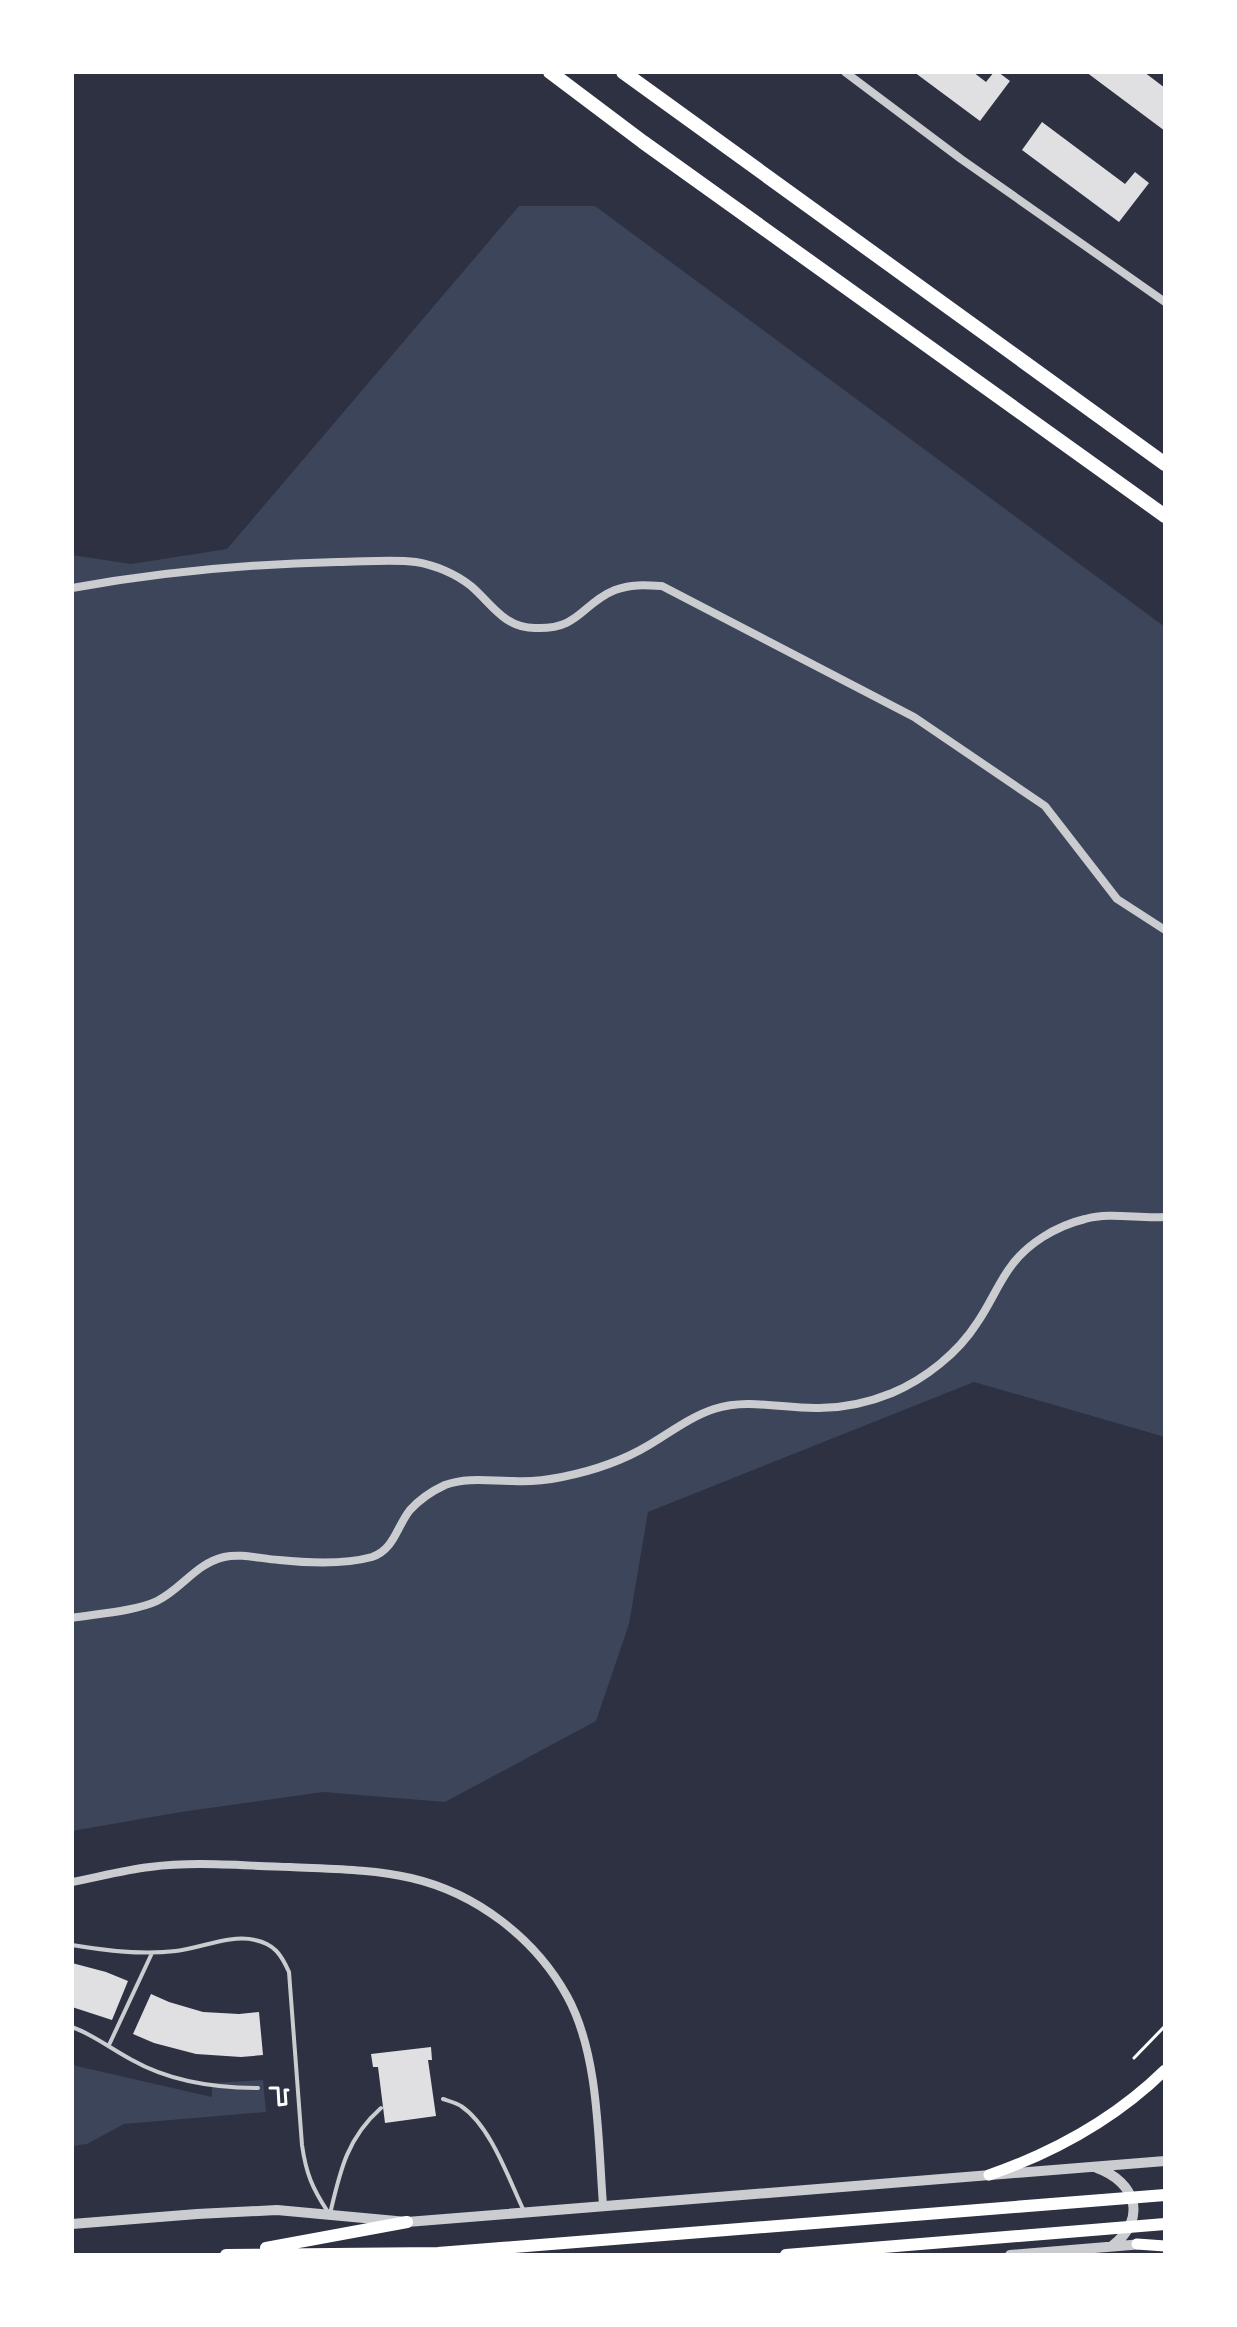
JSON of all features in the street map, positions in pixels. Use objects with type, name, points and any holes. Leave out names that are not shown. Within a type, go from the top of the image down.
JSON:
[{"type":"highway","points":[[550,72],[1165,516]]},
{"type":"highway","points":[[623,72],[1165,464]]},
{"type":"main road","points":[[989,2175],[1037,2157],[1087,2131],[1114,2113],[1165,2070]]},
{"type":"main road","points":[[229,2255],[438,2253],[1165,2195]]},
{"type":"main road","points":[[229,2255],[407,2222]]},
{"type":"main road","points":[[786,2255],[1165,2224]]},
{"type":"main road","points":[[1137,2244],[1165,2244]]},
{"type":"street","points":[[845,72],[961,159],[1165,302]]},
{"type":"street","points":[[72,588],[218,568],[295,563],[417,562],[446,571],[471,587],[510,622],[531,629],[553,628],[574,620],[612,591],[637,584],[662,586],[914,717],[1045,806],[1117,899],[1165,930]]},
{"type":"street","points":[[72,1618],[155,1602],[170,1594],[202,1566],[225,1557],[318,1562],[375,1556],[389,1547],[409,1511],[426,1495],[448,1484],[472,1479],[518,1481],[563,1477],[606,1465],[647,1446],[685,1421],[716,1408],[750,1403],[820,1409],[857,1404],[892,1393],[924,1376],[953,1353],[976,1325],[1010,1267],[1031,1245],[1057,1229],[1086,1218],[1116,1215],[1165,1217]]},
{"type":"street","points":[[72,1882],[177,1865],[338,1869],[411,1878],[445,1888],[477,1904],[533,1949],[554,1975],[572,2008],[589,2062],[603,2205]]},
{"type":"street","points":[[72,2224],[277,2210],[407,2222],[1165,2161]]},
{"type":"street","points":[[1091,2167],[1111,2173],[1129,2190],[1133,2216],[1130,2228],[1112,2246]]},
{"type":"street","points":[[1010,2255],[1137,2244]]},
{"type":"lane","points":[[72,1945],[152,1953],[230,1940],[252,1939],[272,1945],[289,1972],[306,2172],[312,2188],[330,2214]]},
{"type":"lane","points":[[109,2046],[152,1953]]},
{"type":"lane","points":[[72,2027],[155,2071],[180,2080],[206,2086],[258,2088]]},
{"type":"lane","points":[[443,2099],[461,2105],[477,2121],[494,2148],[524,2211]]},
{"type":"lane","points":[[330,2214],[346,2156],[356,2134],[381,2108]]},
{"type":"path","points":[[1134,2058],[1165,2026]]},
{"type":"path","points":[[258,2088],[278,2088],[279,2105],[286,2104],[285,2090],[298,2090]]},
{"type":"shaded area","points":[[519,206],[595,206],[1165,627],[1165,1437],[974,1382],[648,1512],[629,1624],[596,1721],[445,1802],[323,1792],[72,1831],[72,555],[131,564],[227,549]]},
{"type":"shaded area","points":[[72,2065],[212,2097],[212,2083],[263,2080],[266,2112],[124,2124],[87,2144],[72,2146]]},
{"type":"building","points":[[914,72],[973,72],[986,82],[994,72],[998,72],[1010,81],[980,121]]},
{"type":"building","points":[[1086,72],[1144,72],[1165,88],[1165,131]]},
{"type":"building","points":[[1042,122],[1125,184],[1135,172],[1149,183],[1119,222],[1022,150]]},
{"type":"building","points":[[72,1963],[128,1981],[112,2020],[72,2007]]},
{"type":"building","points":[[151,1994],[203,2012],[259,2012],[263,2055],[196,2054],[133,2034]]},
{"type":"building","points":[[431,2047],[432,2060],[428,2060],[436,2116],[385,2123],[378,2067],[373,2067],[371,2054]]}]
